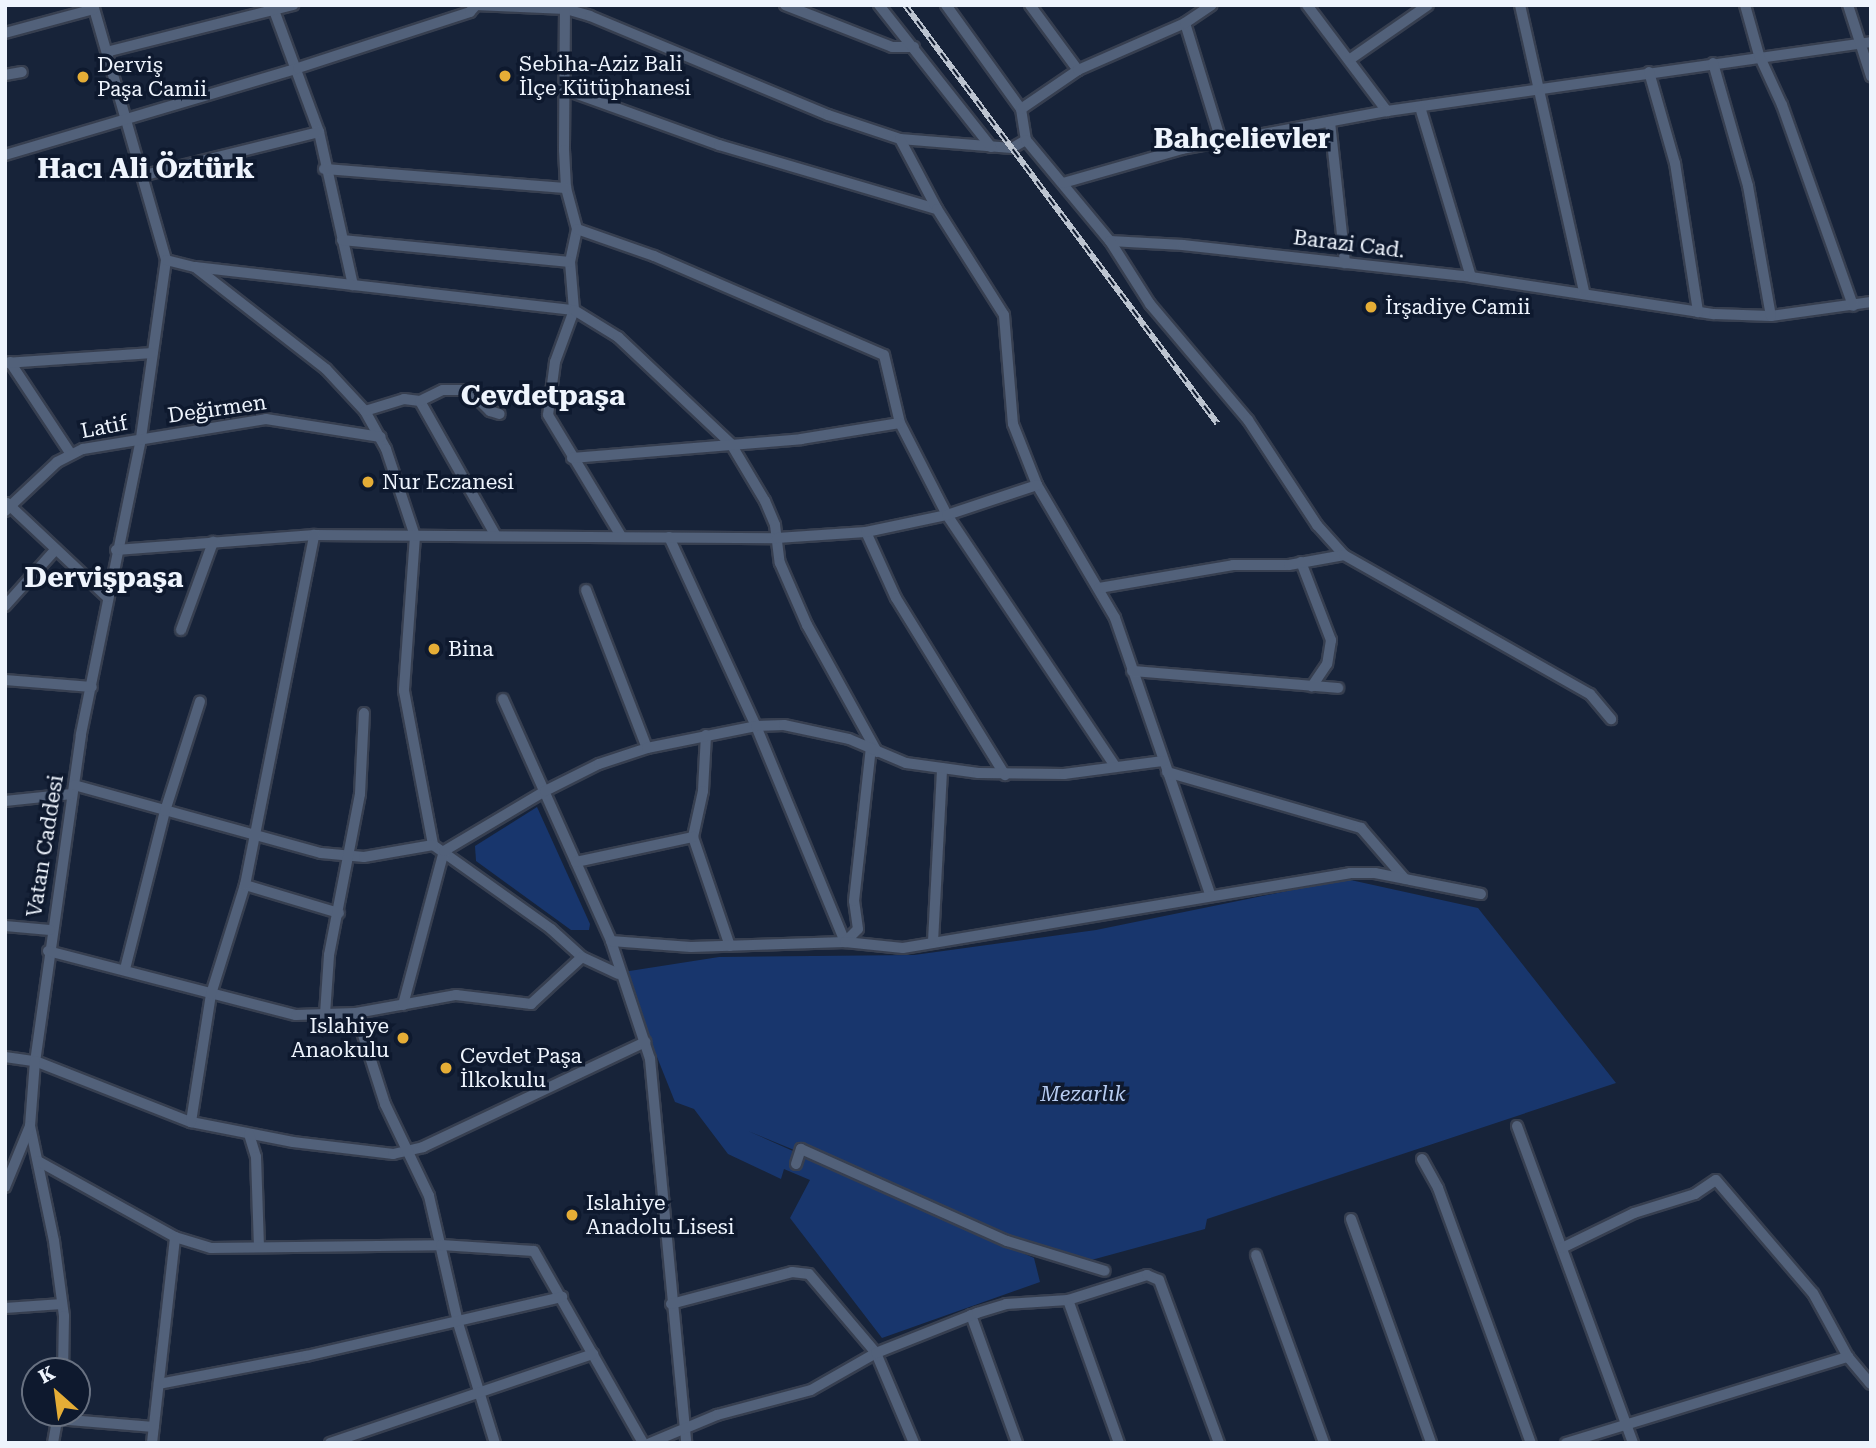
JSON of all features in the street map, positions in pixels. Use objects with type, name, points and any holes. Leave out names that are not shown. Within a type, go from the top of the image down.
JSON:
[{"type":"street","points":[[110,51],[293,5]]},
{"type":"street","points":[[5,155],[299,68],[457,17],[476,5],[565,7],[828,116],[900,139],[1012,148],[1026,141]]},
{"type":"street","points":[[785,5],[892,47],[914,47]]},
{"type":"street","points":[[879,5],[991,147]]},
{"type":"street","points":[[946,5],[1021,109],[1026,141],[1110,241],[1150,304],[1248,420],[1317,525],[1344,555],[1590,694],[1611,719]]},
{"type":"street","points":[[1030,5],[1078,70]]},
{"type":"street","points":[[1021,109],[1078,70],[1185,23],[1212,5]]},
{"type":"street","points":[[1307,5],[1387,111]]},
{"type":"street","points":[[1349,60],[1428,5]]},
{"type":"street","points":[[1520,5],[1584,292]]},
{"type":"street","points":[[1745,5],[1759,55],[1786,116],[1853,306]]},
{"type":"street","points":[[1848,5],[1866,42],[1871,76]]},
{"type":"street","points":[[5,33],[93,7]]},
{"type":"street","name":"Vatan Caddesi","points":[[30,1126],[50,930],[107,597],[141,439],[166,260],[145,175],[125,118],[110,51],[93,7]]},
{"type":"street","points":[[565,7],[566,188],[577,229],[570,262],[574,310],[555,362],[548,415],[621,536]]},
{"type":"street","points":[[273,8],[299,68],[319,132],[324,169],[353,285]]},
{"type":"street","points":[[1185,23],[1221,141]]},
{"type":"street","points":[[1063,183],[1221,141],[1387,111],[1759,55],[1866,42]]},
{"type":"street","points":[[1713,63],[1748,186],[1771,316]]},
{"type":"street","points":[[5,75],[22,72]]},
{"type":"street","points":[[1649,72],[1675,163],[1698,312]]},
{"type":"street","points":[[566,90],[719,145],[937,209]]},
{"type":"street","points":[[1420,107],[1471,277]]},
{"type":"street","points":[[1330,122],[1345,263]]},
{"type":"street","points":[[145,175],[319,132]]},
{"type":"street","points":[[900,139],[937,209],[1004,315],[1010,414],[1037,485],[1099,588],[1123,638],[1210,894]]},
{"type":"street","points":[[324,169],[566,188]]},
{"type":"street","points":[[577,229],[654,256],[878,350],[886,360],[900,423],[947,515],[1116,767]]},
{"type":"street","points":[[342,240],[570,262]]},
{"type":"street","name":"Barazi Cad.","points":[[1110,241],[1471,277],[1584,292],[1698,312],[1771,316],[1871,302]]},
{"type":"street","points":[[166,260],[195,268],[574,310],[618,337],[731,444],[765,501],[780,563],[807,625],[874,750],[854,901],[858,929],[845,942]]},
{"type":"street","points":[[195,268],[326,369],[365,411],[381,437],[415,536],[404,691],[433,845]]},
{"type":"street","points":[[8,363],[153,353]]},
{"type":"street","points":[[8,363],[71,454]]},
{"type":"street","points":[[365,411],[404,399],[420,401],[443,390],[469,390],[490,411],[500,414]]},
{"type":"street","points":[[420,401],[496,536]]},
{"type":"street","name":"Değirmen","points":[[141,439],[266,419],[381,437]]},
{"type":"street","points":[[572,458],[801,439],[900,423]]},
{"type":"street","name":"Latif","points":[[7,506],[71,454],[141,439]]},
{"type":"street","points":[[116,550],[314,535],[776,538],[866,532],[947,515],[1037,485]]},
{"type":"street","points":[[7,506],[107,597]]},
{"type":"street","points":[[866,532],[895,598],[1005,775]]},
{"type":"street","points":[[191,1122],[211,994],[245,886],[314,535]]},
{"type":"street","points":[[669,537],[756,726],[845,942]]},
{"type":"street","points":[[181,630],[213,542]]},
{"type":"street","points":[[5,606],[56,549]]},
{"type":"street","points":[[1099,588],[1233,565],[1301,562],[1344,555]]},
{"type":"street","points":[[1301,562],[1332,640],[1327,664],[1312,686]]},
{"type":"street","points":[[586,590],[647,748]]},
{"type":"street","points":[[1132,671],[1338,688]]},
{"type":"street","points":[[5,680],[92,687]]},
{"type":"street","points":[[503,699],[611,941],[618,974],[645,1042],[653,1081],[671,1304],[686,1443]]},
{"type":"street","points":[[125,969],[165,811],[200,701]]},
{"type":"street","points":[[324,1014],[329,954],[352,855],[364,713]]},
{"type":"street","points":[[403,1005],[444,851],[545,791],[599,764],[647,748],[756,726],[826,732],[874,750],[942,768],[1005,775],[1063,774],[1116,767],[1165,767],[1361,828],[1405,879]]},
{"type":"street","points":[[706,735],[703,791],[693,837],[730,946]]},
{"type":"street","points":[[933,942],[942,768]]},
{"type":"street","points":[[5,801],[73,789],[256,833],[321,853],[389,855],[433,845],[551,929],[582,957],[618,974]]},
{"type":"street","points":[[576,862],[693,837]]},
{"type":"street","points":[[611,941],[730,946],[845,942],[903,948],[1210,894],[1350,873],[1405,879],[1481,894]]},
{"type":"street","points":[[245,886],[339,913]]},
{"type":"street","points":[[5,926],[50,930]]},
{"type":"street","points":[[48,951],[296,1015],[356,1013],[456,995],[531,1004],[582,957]]},
{"type":"street","points":[[356,1013],[385,1104],[429,1196],[458,1323],[495,1443]]},
{"type":"street","points":[[5,1057],[35,1061],[191,1122],[376,1154],[408,1152],[645,1042]]},
{"type":"street","points":[[30,1126],[62,1304],[63,1357]]},
{"type":"street","points":[[6,1182],[30,1126]]},
{"type":"street","points":[[1517,1126],[1633,1443]]},
{"type":"street","points":[[249,1134],[256,1157],[259,1246]]},
{"type":"street","points":[[796,1164],[801,1149],[1007,1241],[1105,1271]]},
{"type":"street","points":[[1422,1159],[1438,1188],[1531,1443]]},
{"type":"street","points":[[38,1161],[175,1237],[211,1248],[441,1245],[534,1251],[643,1443]]},
{"type":"street","points":[[1562,1248],[1634,1213],[1695,1194],[1716,1180],[1813,1293],[1848,1357],[1871,1384]]},
{"type":"street","points":[[1351,1219],[1431,1443]]},
{"type":"street","points":[[152,1443],[175,1237]]},
{"type":"street","points":[[1256,1255],[1324,1443]]},
{"type":"street","points":[[671,1304],[804,1272],[876,1353],[914,1443]]},
{"type":"street","points":[[650,1443],[683,1427],[811,1390],[876,1353],[971,1315],[1006,1304],[1068,1300],[1147,1275],[1159,1280],[1219,1443]]},
{"type":"street","points":[[159,1384],[458,1323],[562,1297]]},
{"type":"street","points":[[1068,1300],[1119,1443]]},
{"type":"street","points":[[5,1308],[62,1304]]},
{"type":"street","points":[[971,1315],[1017,1443]]},
{"type":"street","points":[[330,1443],[593,1354]]},
{"type":"street","points":[[1566,1443],[1848,1357]]},
{"type":"street","points":[[91,1420],[154,1427]]},
{"type":"green space","points":[[537,807],[590,924],[589,930],[571,930],[476,861],[475,846]]},
{"type":"green space","name":"Mezarlık","points":[[1346,879],[1478,908],[1616,1083],[1207,1219],[1205,1229],[1073,1265],[748,1131],[1034,1258],[1040,1282],[882,1338],[790,1218],[810,1180],[784,1169],[781,1179],[728,1154],[694,1109],[675,1102],[623,972],[719,957],[914,955],[1096,930]]},
{"type":"railway","points":[[905,5],[1217,423]]},
{"type":"place","name":"Sebiha-Aziz Bali İlçe Kütüphanesi","points":[[505,76]]},
{"type":"place","name":"Derviş Paşa Camii","points":[[83,77]]},
{"type":"place","name":"İrşadiye Camii","points":[[1371,307]]},
{"type":"place","name":"Nur Eczanesi","points":[[368,482]]},
{"type":"place","name":"Bina","points":[[434,649]]},
{"type":"place","name":"Islahiye Anaokulu","points":[[403,1038]]},
{"type":"place","name":"Cevdet Paşa İlkokulu","points":[[446,1068]]},
{"type":"place","name":"Islahiye Anadolu Lisesi","points":[[572,1215]]},
{"type":"district","name":"Bahçelievler","points":[[1242,139]]},
{"type":"district","name":"Hacı Ali Öztürk","points":[[146,169]]},
{"type":"district","name":"Cevdetpaşa","points":[[543,396]]},
{"type":"district","name":"Dervişpaşa","points":[[104,578]]}]
